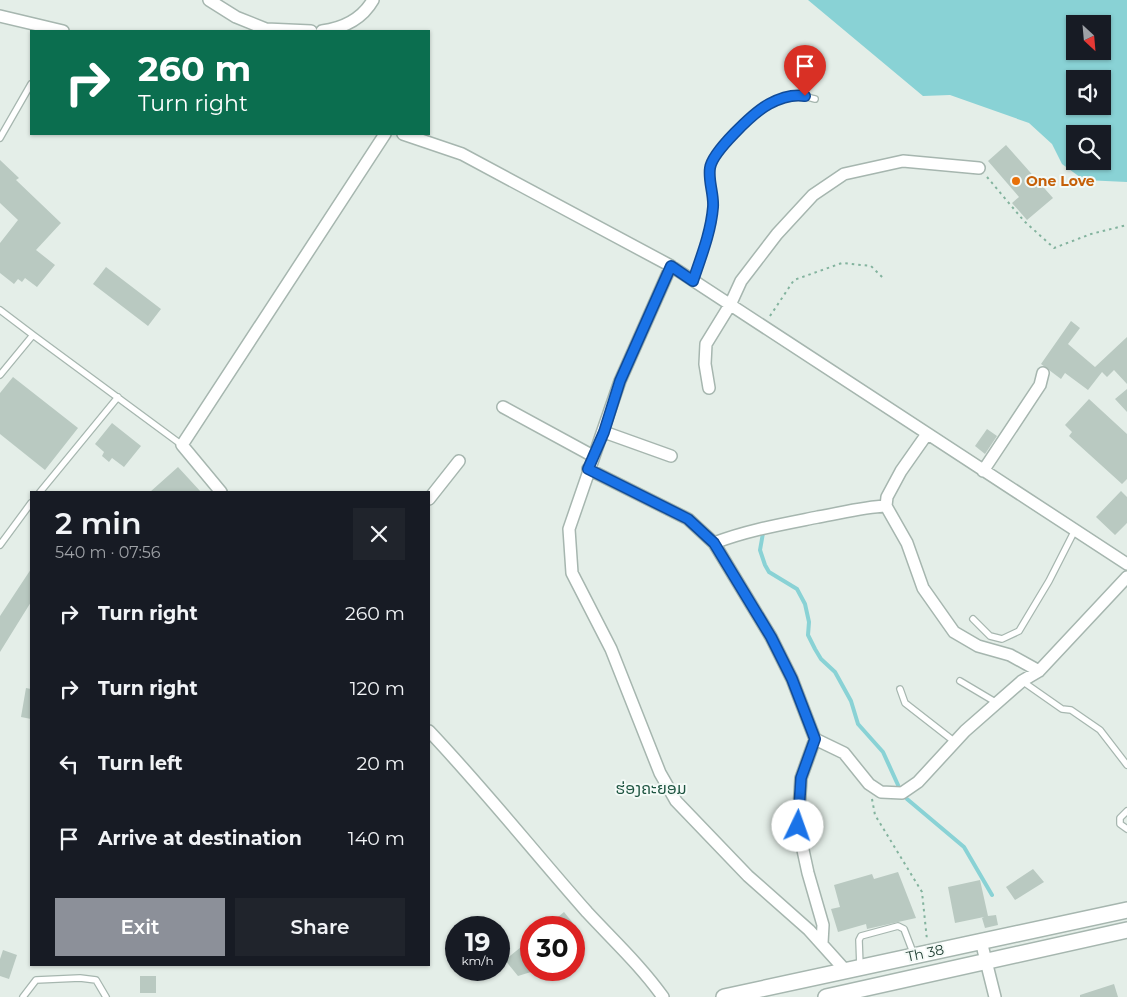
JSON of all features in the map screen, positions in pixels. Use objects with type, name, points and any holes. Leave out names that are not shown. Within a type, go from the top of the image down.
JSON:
[{"type":"street","points":[[209,0],[236,17],[266,30]]},
{"type":"street","points":[[330,30],[337,29],[355,21],[374,0]]},
{"type":"street","points":[[0,16],[58,30]]},
{"type":"street","points":[[220,491],[182,445],[384,135]]},
{"type":"street","points":[[406,135],[462,154],[671,266],[1127,564]]},
{"type":"street","points":[[709,388],[705,364],[706,344],[730,305],[741,282],[777,234],[813,195],[844,174],[903,161],[979,168]]},
{"type":"street","points":[[671,266],[620,381],[604,432],[588,469],[569,529],[572,573],[611,649],[660,774],[676,801],[748,876],[809,930],[845,970]]},
{"type":"street","points":[[983,471],[1040,385],[1042,373]]},
{"type":"street","points":[[503,407],[593,456]]},
{"type":"street","points":[[604,432],[671,456]]},
{"type":"street","points":[[927,434],[901,471],[887,497],[886,506],[907,543],[924,588],[954,632],[978,646],[1010,655],[1039,671]]},
{"type":"street","points":[[430,499],[459,461]]},
{"type":"street","points":[[588,469],[688,519],[714,543],[775,646],[792,679],[815,739],[801,778],[798,826],[808,873],[823,925],[822,943]]},
{"type":"street","points":[[714,543],[734,536],[788,523],[863,507],[886,506]]},
{"type":"street","points":[[815,739],[844,753],[869,784],[881,792],[902,793],[918,782],[955,742],[997,703],[1022,681],[1039,671],[1127,577]]},
{"type":"street","points":[[430,732],[509,819],[588,912],[648,976],[663,997]]},
{"type":"street","name":"Th 38","points":[[724,997],[1127,910]]},
{"type":"street","name":"Th 38","points":[[826,997],[1127,930]]},
{"type":"street","points":[[981,941],[995,997]]},
{"type":"lane","points":[[0,138],[30,86]]},
{"type":"lane","points":[[693,281],[710,231],[713,206],[710,168],[716,154],[755,115],[769,104],[795,94],[815,99]]},
{"type":"lane","points":[[0,310],[182,445]]},
{"type":"lane","points":[[0,375],[33,335]]},
{"type":"lane","points":[[41,491],[118,397]]},
{"type":"lane","points":[[0,544],[30,504]]},
{"type":"lane","points":[[973,619],[990,636],[1002,638],[1019,631],[1049,581],[1075,530]]},
{"type":"lane","points":[[960,681],[997,703]]},
{"type":"lane","points":[[1022,681],[1062,709],[1071,710],[1100,730],[1127,765]]},
{"type":"lane","points":[[900,689],[905,703],[955,742]]},
{"type":"lane","points":[[1127,811],[1120,818],[1120,824],[1127,829]]},
{"type":"lane","points":[[860,967],[859,940],[861,936],[898,926],[904,929],[921,954]]},
{"type":"lane","points":[[23,997],[36,980],[80,978],[96,980],[106,997]]},
{"type":"path","points":[[979,168],[1001,192],[1024,222],[1054,248],[1091,234],[1127,225]]},
{"type":"path","points":[[763,326],[794,280],[842,263],[871,266],[884,279]]},
{"type":"path","points":[[869,784],[875,815],[922,892],[921,954]]},
{"type":"water","points":[[808,0],[1127,0],[1127,182],[1084,180],[1070,170],[1111,170],[1111,125],[1066,125],[1066,167],[1062,164],[1052,144],[1029,123],[950,95],[923,96]]},
{"type":"building","points":[[1006,145],[1053,198],[1027,220],[1012,203],[1019,197],[988,161]]},
{"type":"building","points":[[0,160],[19,178],[16,180],[61,223],[36,250],[55,265],[37,287],[25,278],[22,282],[18,279],[14,284],[0,273],[0,243],[18,220],[0,203]]},
{"type":"building","points":[[106,267],[161,309],[148,326],[93,284]]},
{"type":"building","points":[[1071,321],[1080,328],[1068,344],[1095,367],[1127,337],[1127,384],[1114,370],[1107,377],[1102,372],[1088,390],[1065,373],[1061,379],[1041,364]]},
{"type":"building","points":[[13,377],[78,428],[45,470],[0,434],[0,393]]},
{"type":"building","points":[[1127,389],[1127,412],[1115,399]]},
{"type":"building","points":[[1089,399],[1127,434],[1127,479],[1122,484],[1069,436],[1072,432],[1065,425]]},
{"type":"building","points":[[112,423],[141,446],[124,467],[112,458],[109,462],[102,456],[104,452],[95,444]]},
{"type":"building","points":[[987,429],[997,436],[985,454],[975,446]]},
{"type":"building","points":[[178,467],[200,491],[151,491]]},
{"type":"building","points":[[1121,491],[1127,497],[1127,523],[1115,535],[1096,517]]},
{"type":"building","points":[[30,571],[30,604],[0,652],[0,616]]},
{"type":"building","points":[[26,688],[30,689],[30,719],[21,717]]},
{"type":"building","points":[[1033,869],[1044,882],[1015,900],[1006,887]]},
{"type":"building","points":[[898,872],[916,918],[867,929],[866,924],[838,932],[831,909],[840,907],[834,885],[872,874],[874,879]]},
{"type":"building","points":[[980,880],[988,916],[996,915],[998,925],[985,928],[982,918],[984,917],[955,923],[948,887]]},
{"type":"building","points":[[564,912],[567,916],[559,916]]},
{"type":"building","points":[[520,948],[520,975],[518,976],[510,966],[510,956]]},
{"type":"building","points":[[3,950],[17,955],[9,979],[0,976],[0,959]]},
{"type":"building","points":[[140,976],[156,976],[156,993],[140,993]]},
{"type":"building","points":[[1114,984],[1118,997],[1080,997],[1080,995]]},
{"type":"waterway","points":[[763,533],[760,550],[765,565],[769,572],[797,589],[805,604],[809,622],[808,635],[815,649],[821,659],[835,672],[851,701],[858,724],[883,752],[898,785]]},
{"type":"waterway","points":[[907,799],[964,847],[992,895]]},
{"type":"place","name":"One Love","points":[[1016,181]]},
{"type":"district","name":"ຮ່ອງຄະຍອມ","points":[[651,788]]},
{"type":"route","points":[[798,826],[801,778],[815,739],[792,679],[771,637],[714,543],[688,519],[588,469],[604,432],[620,381],[671,266],[693,281],[710,231],[713,206],[710,168],[716,154],[755,115],[769,104],[795,94],[805,96]]}]
